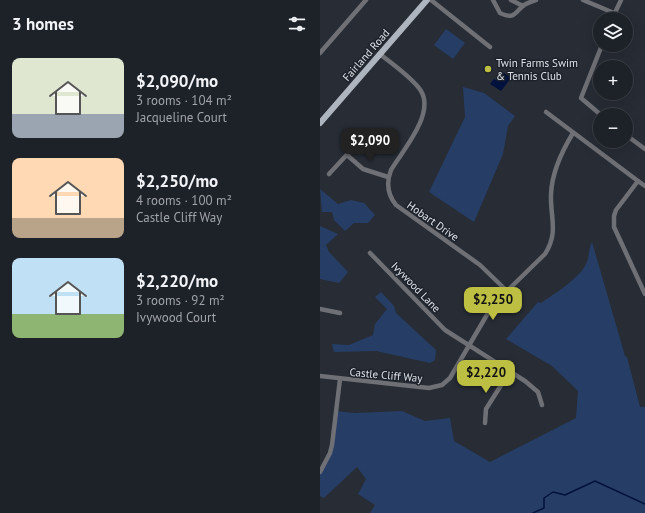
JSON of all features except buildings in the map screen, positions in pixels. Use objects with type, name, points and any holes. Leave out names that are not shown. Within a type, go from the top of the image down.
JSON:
[{"type":"main road","name":"Fairland Road","points":[[320,123],[427,0]]},
{"type":"street","points":[[320,53],[366,0]]},
{"type":"street","points":[[431,0],[490,47]]},
{"type":"street","points":[[493,0],[497,10],[505,16],[515,15],[523,6],[536,0]]},
{"type":"street","points":[[511,0],[523,6]]},
{"type":"street","points":[[583,0],[612,12]]},
{"type":"street","points":[[615,12],[621,0]]},
{"type":"street","points":[[593,108],[581,98],[599,52]]},
{"type":"street","points":[[347,155],[364,169],[388,177],[422,121],[426,107],[423,95],[416,85],[380,54]]},
{"type":"street","points":[[546,112],[645,186]]},
{"type":"street","points":[[329,174],[367,132]]},
{"type":"street","name":"Castle Cliff Way","points":[[320,376],[429,388],[442,385],[453,375],[488,313],[507,291],[537,263],[550,247],[553,229],[551,187],[560,154],[573,133]]},
{"type":"street","points":[[633,140],[645,149]]},
{"type":"street","name":"Hobart Drive","points":[[388,177],[389,193],[396,205],[480,265],[507,291]]},
{"type":"street","points":[[638,181],[616,210],[614,216],[614,227],[645,294]]},
{"type":"street","name":"Ivywood Lane","points":[[370,252],[445,330],[510,371],[538,392],[542,405]]},
{"type":"street","points":[[320,309],[340,313]]},
{"type":"street","points":[[485,423],[486,409],[510,371]]},
{"type":"street","points":[[320,472],[330,453],[332,445],[340,379]]},
{"type":"shaded area","points":[[446,29],[465,43],[453,59],[434,45]]},
{"type":"shaded area","points":[[504,73],[511,78],[501,91],[490,84],[494,79],[498,81]]},
{"type":"shaded area","points":[[463,87],[484,93],[515,116],[508,126],[503,154],[474,222],[429,192],[465,117]]},
{"type":"shaded area","points":[[320,189],[338,204],[351,200],[364,203],[375,215],[368,223],[354,223],[345,231],[334,220],[332,212],[322,212]]},
{"type":"shaded area","points":[[320,226],[338,234],[326,245],[329,252],[348,272],[339,283],[320,279]]},
{"type":"shaded area","points":[[592,242],[625,356],[627,357],[640,407],[645,407],[645,513],[370,513],[375,505],[358,494],[366,479],[357,467],[324,498],[320,496],[320,472],[330,453],[336,411],[355,413],[402,411],[425,421],[450,418],[454,441],[490,462],[576,418],[578,391],[552,366],[506,339],[538,302],[541,303],[578,275],[587,261]]},
{"type":"shaded area","points":[[381,292],[394,306],[396,313],[436,350],[435,360],[430,363],[376,351],[334,352],[332,344],[349,345],[373,335],[375,324],[387,309],[375,297]]},
{"type":"waterway","points":[[533,513],[544,508],[544,498],[553,492],[565,495],[595,481],[645,504]]},
{"type":"place","name":"Twin Farms Swim & Tennis Club","points":[[488,69]]}]
